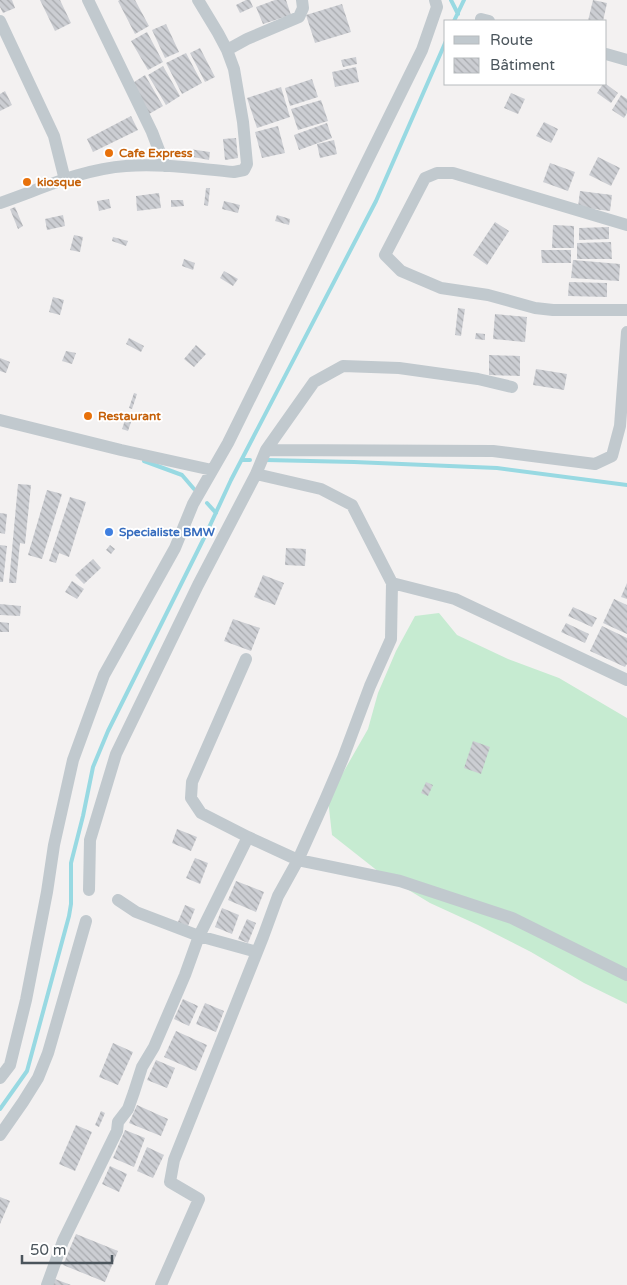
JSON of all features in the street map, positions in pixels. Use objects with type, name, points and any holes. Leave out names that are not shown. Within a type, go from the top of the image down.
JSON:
[{"type":"street","points":[[88,0],[152,132],[165,166]]},
{"type":"street","points":[[0,203],[89,172],[126,166],[165,166],[234,172],[244,170],[246,155],[243,122],[234,69],[227,50],[198,0]]},
{"type":"street","points":[[227,50],[247,39],[299,17],[303,8],[302,0]]},
{"type":"street","points":[[0,1078],[10,1065],[26,1000],[54,845],[73,760],[104,675],[175,548],[193,504],[228,443],[422,50],[437,7],[435,0]]},
{"type":"street","points":[[0,21],[54,136],[65,180]]},
{"type":"street","points":[[607,54],[627,60]]},
{"type":"street","points":[[81,161],[89,172]]},
{"type":"street","points":[[627,225],[454,173],[437,173],[425,178],[385,255],[401,271],[441,288],[488,295],[535,308],[553,310],[627,310]]},
{"type":"street","points":[[266,450],[493,451],[595,464],[612,456],[620,426],[627,332]]},
{"type":"street","points":[[89,890],[90,840],[116,754],[198,585],[256,474],[266,450],[314,382],[343,366],[399,368],[478,379],[512,387]]},
{"type":"street","points":[[0,420],[212,470]]},
{"type":"street","points":[[161,1285],[199,1199],[170,1182],[174,1160],[264,937],[278,896],[298,860],[340,766],[370,686],[391,639],[392,583],[352,505],[321,489],[256,474]]},
{"type":"street","points":[[392,583],[455,599],[627,680]]},
{"type":"street","points":[[246,659],[192,782],[191,798],[201,812],[248,837],[298,860],[400,881],[512,918],[627,975]]},
{"type":"street","points":[[47,1285],[63,1241],[117,1131],[118,1122],[128,1109],[142,1067],[154,1047],[185,975],[199,936],[248,837]]},
{"type":"street","points":[[118,900],[136,912],[199,936],[257,952]]},
{"type":"street","points":[[0,1135],[24,1102],[38,1078],[48,1053],[86,921]]},
{"type":"green space","points":[[439,613],[457,635],[508,659],[559,678],[627,718],[627,1004],[584,983],[531,952],[430,903],[379,872],[332,835],[328,799],[368,729],[378,693],[396,651],[415,616]]},
{"type":"building","points":[[0,0],[12,0],[15,8],[3,13],[0,7]]},
{"type":"building","points":[[40,0],[60,0],[71,23],[55,31]]},
{"type":"building","points":[[135,0],[149,26],[135,34],[118,1]]},
{"type":"building","points":[[250,0],[253,7],[240,13],[236,5]]},
{"type":"building","points":[[275,0],[286,0],[291,15],[263,24],[256,7]]},
{"type":"building","points":[[593,0],[607,3],[603,20],[588,20]]},
{"type":"building","points":[[342,4],[351,32],[315,43],[306,15]]},
{"type":"building","points":[[166,24],[179,52],[165,58],[152,30]]},
{"type":"building","points":[[147,32],[163,62],[148,70],[131,41]]},
{"type":"building","points":[[200,48],[215,77],[205,82],[190,53]]},
{"type":"building","points":[[186,53],[202,83],[182,94],[166,63]]},
{"type":"building","points":[[356,57],[357,64],[343,67],[341,60]]},
{"type":"building","points":[[163,66],[180,96],[166,105],[148,75]]},
{"type":"building","points":[[356,67],[359,82],[335,87],[332,72]]},
{"type":"building","points":[[145,75],[163,106],[149,114],[131,84]]},
{"type":"building","points":[[312,79],[318,97],[290,106],[285,88]]},
{"type":"building","points":[[602,85],[607,85],[618,93],[611,103],[597,93]]},
{"type":"building","points":[[281,87],[290,117],[257,128],[247,98]]},
{"type":"building","points":[[5,91],[12,105],[0,111],[0,94]]},
{"type":"building","points":[[511,93],[525,99],[518,114],[504,108]]},
{"type":"building","points":[[621,95],[627,99],[627,113],[624,118],[612,110]]},
{"type":"building","points":[[321,100],[328,121],[298,130],[291,109]]},
{"type":"building","points":[[131,116],[138,130],[93,152],[87,139]]},
{"type":"building","points":[[544,122],[558,129],[551,143],[536,136]]},
{"type":"building","points":[[327,123],[332,138],[299,150],[294,135]]},
{"type":"building","points":[[278,126],[285,153],[262,158],[255,132]]},
{"type":"building","points":[[236,138],[238,158],[225,160],[223,139]]},
{"type":"building","points":[[334,140],[337,154],[320,158],[317,144]]},
{"type":"building","points":[[189,149],[210,152],[209,160],[188,156]]},
{"type":"building","points":[[598,157],[620,168],[611,186],[589,175]]},
{"type":"building","points":[[550,163],[575,172],[568,191],[543,182]]},
{"type":"building","points":[[206,188],[210,188],[208,206],[204,205]]},
{"type":"building","points":[[580,191],[612,195],[610,211],[578,207]]},
{"type":"building","points":[[159,193],[161,208],[137,211],[136,196]]},
{"type":"building","points":[[109,199],[111,208],[99,211],[97,201]]},
{"type":"building","points":[[171,200],[183,200],[184,206],[171,207]]},
{"type":"building","points":[[224,201],[240,205],[238,213],[222,209]]},
{"type":"building","points":[[15,207],[23,226],[18,229],[10,209]]},
{"type":"building","points":[[63,215],[65,226],[47,230],[45,219]]},
{"type":"building","points":[[277,215],[290,219],[289,225],[275,221]]},
{"type":"building","points":[[495,222],[509,231],[487,265],[473,255]]},
{"type":"building","points":[[553,225],[574,226],[574,248],[552,248]]},
{"type":"building","points":[[609,227],[609,239],[579,240],[579,228]]},
{"type":"building","points":[[74,235],[83,237],[80,252],[70,250]]},
{"type":"building","points":[[113,237],[128,241],[126,246],[112,241]]},
{"type":"building","points":[[611,242],[612,259],[577,259],[577,243]]},
{"type":"building","points":[[541,250],[571,250],[571,263],[542,263]]},
{"type":"building","points":[[184,259],[195,263],[193,270],[182,266]]},
{"type":"building","points":[[573,260],[620,264],[619,281],[571,278]]},
{"type":"building","points":[[224,271],[238,279],[233,286],[220,278]]},
{"type":"building","points":[[569,282],[607,283],[607,297],[568,296]]},
{"type":"building","points":[[53,297],[64,300],[60,315],[49,312]]},
{"type":"building","points":[[458,308],[465,309],[461,336],[455,335]]},
{"type":"building","points":[[495,314],[527,317],[525,342],[493,339]]},
{"type":"building","points":[[476,333],[485,334],[485,340],[475,339]]},
{"type":"building","points":[[129,338],[144,346],[141,352],[126,344]]},
{"type":"building","points":[[196,345],[206,354],[194,367],[184,359]]},
{"type":"building","points":[[66,351],[76,353],[72,364],[62,361]]},
{"type":"building","points":[[489,355],[520,356],[520,376],[489,375]]},
{"type":"building","points":[[0,358],[10,362],[6,373],[0,371]]},
{"type":"building","points":[[536,369],[567,374],[564,390],[533,385]]},
{"type":"building","points":[[134,393],[137,394],[132,409],[129,408]]},
{"type":"building","points":[[127,414],[133,416],[128,431],[122,429]]},
{"type":"building","points":[[18,484],[31,485],[25,544],[20,543],[16,583],[9,583]]},
{"type":"building","points":[[47,490],[62,494],[42,559],[28,555]]},
{"type":"building","points":[[70,497],[86,502],[69,557],[59,553],[56,563],[49,561]]},
{"type":"building","points":[[0,513],[7,514],[5,534],[0,533]]},
{"type":"building","points":[[0,545],[7,546],[3,582],[0,582]]},
{"type":"building","points":[[110,545],[115,549],[111,554],[106,550]]},
{"type":"building","points":[[286,548],[306,549],[305,566],[285,565]]},
{"type":"building","points":[[93,559],[101,568],[84,584],[75,575]]},
{"type":"building","points":[[263,575],[284,583],[275,605],[254,597]]},
{"type":"building","points":[[72,581],[84,589],[77,599],[65,592]]},
{"type":"building","points":[[627,583],[627,599],[621,597]]},
{"type":"building","points":[[614,599],[627,605],[627,634],[603,623]]},
{"type":"building","points":[[0,604],[21,606],[20,616],[0,615]]},
{"type":"building","points":[[573,607],[597,618],[592,627],[568,616]]},
{"type":"building","points":[[233,619],[260,628],[251,651],[224,641]]},
{"type":"building","points":[[0,622],[9,623],[9,632],[0,632]]},
{"type":"building","points":[[566,623],[589,634],[585,643],[561,632]]},
{"type":"building","points":[[602,626],[627,638],[627,664],[625,667],[590,651]]},
{"type":"building","points":[[473,741],[490,747],[481,774],[464,768]]},
{"type":"building","points":[[426,782],[433,785],[428,796],[421,793]]},
{"type":"building","points":[[177,829],[197,837],[191,851],[172,843]]},
{"type":"building","points":[[195,858],[208,863],[200,884],[186,878]]},
{"type":"building","points":[[236,881],[264,892],[256,912],[228,900]]},
{"type":"building","points":[[185,905],[195,909],[188,926],[178,922]]},
{"type":"building","points":[[222,908],[239,915],[232,934],[215,927]]},
{"type":"building","points":[[247,919],[256,923],[248,943],[238,939]]},
{"type":"building","points":[[183,999],[198,1006],[189,1026],[174,1019]]},
{"type":"building","points":[[205,1003],[224,1011],[216,1032],[196,1024]]},
{"type":"building","points":[[176,1031],[207,1045],[196,1071],[164,1057]]},
{"type":"building","points":[[113,1043],[133,1052],[118,1085],[99,1077]]},
{"type":"building","points":[[156,1060],[175,1068],[167,1088],[147,1080]]},
{"type":"building","points":[[137,1105],[168,1119],[161,1136],[129,1123]]},
{"type":"building","points":[[101,1111],[105,1113],[99,1127],[95,1125]]},
{"type":"building","points":[[76,1125],[92,1132],[75,1171],[59,1164]]},
{"type":"building","points":[[125,1130],[145,1138],[134,1167],[113,1158]]},
{"type":"building","points":[[147,1147],[164,1155],[153,1178],[137,1171]]},
{"type":"building","points":[[110,1166],[127,1174],[119,1192],[102,1184]]},
{"type":"building","points":[[0,1197],[10,1201],[0,1224]]},
{"type":"building","points":[[76,1234],[118,1251],[105,1282],[63,1265]]},
{"type":"building","points":[[55,1279],[71,1285],[52,1285]]},
{"type":"waterway","points":[[451,0],[458,14]]},
{"type":"waterway","points":[[454,20],[464,0]]},
{"type":"waterway","points":[[0,1109],[27,1071],[69,916],[71,904],[71,863],[93,767],[108,731],[231,480],[376,201],[444,46]]},
{"type":"waterway","points":[[242,460],[250,460]]},
{"type":"waterway","points":[[266,460],[497,468],[627,485]]},
{"type":"waterway","points":[[144,461],[182,475],[194,489]]},
{"type":"waterway","points":[[207,503],[216,513]]},
{"type":"place","name":"Cafe Express","points":[[109,153]]},
{"type":"place","name":"kiosque","points":[[27,182]]},
{"type":"place","name":"Restaurant","points":[[88,416]]},
{"type":"place","name":"Specialiste BMW","points":[[109,532]]}]
